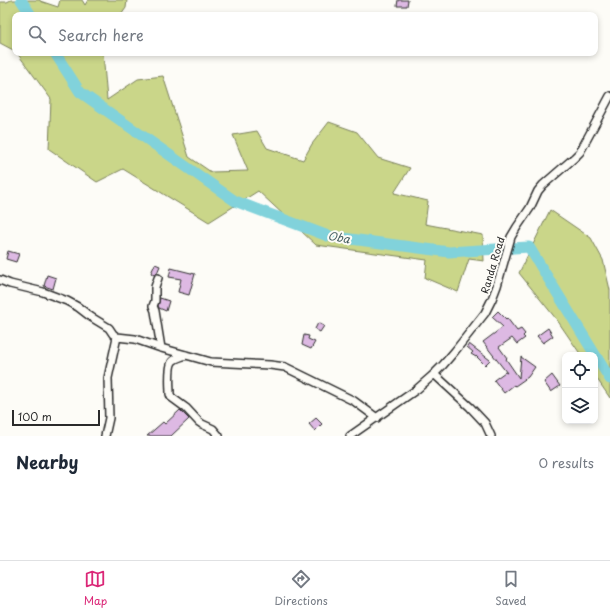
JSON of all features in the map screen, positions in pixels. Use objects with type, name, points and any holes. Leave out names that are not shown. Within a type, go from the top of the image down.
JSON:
[{"type":"street","name":"Randa Road","points":[[350,436],[416,390],[434,374],[485,313],[497,286],[509,242],[514,232],[530,208],[538,191],[580,152],[610,96]]},
{"type":"street","points":[[158,278],[155,287],[155,301],[153,306],[156,311],[161,348]]},
{"type":"street","points":[[0,280],[43,292],[67,301],[109,328],[117,337],[135,338],[161,348],[211,362],[270,365],[286,368],[354,401],[377,418]]},
{"type":"street","points":[[105,436],[109,418],[108,378],[117,337]]},
{"type":"street","points":[[186,355],[172,362],[170,367],[171,397],[186,408],[199,422],[213,428],[219,436]]},
{"type":"street","points":[[434,374],[485,423],[491,436]]},
{"type":"green space","points":[[11,0],[40,0],[58,7],[60,0],[82,0],[85,5],[88,0],[127,0],[126,8],[123,12],[12,12],[12,49],[0,43],[0,2],[7,2]]},
{"type":"green space","points":[[19,56],[103,56],[107,100],[138,79],[163,76],[189,157],[211,172],[248,171],[233,135],[257,131],[267,148],[303,160],[312,144],[329,122],[357,132],[378,158],[410,168],[394,193],[428,201],[425,224],[483,235],[484,261],[469,259],[458,292],[425,278],[427,260],[316,245],[258,191],[209,222],[123,169],[97,182],[49,149],[51,99]]},
{"type":"green space","points":[[550,210],[591,238],[603,260],[610,290],[610,398],[598,380],[598,352],[579,352],[557,320],[519,273]]},
{"type":"building","points":[[398,0],[408,0],[407,6],[397,6]]},
{"type":"building","points":[[8,251],[19,254],[16,262],[6,259]]},
{"type":"building","points":[[155,264],[160,266],[157,273],[154,275],[151,273]]},
{"type":"building","points":[[171,268],[195,274],[189,295],[178,292],[181,279],[169,277]]},
{"type":"building","points":[[47,275],[56,278],[53,289],[44,286]]},
{"type":"building","points":[[160,298],[169,301],[166,311],[158,306]]},
{"type":"building","points":[[498,311],[506,319],[507,318],[517,331],[521,329],[525,334],[523,336],[525,338],[517,344],[512,338],[499,347],[507,358],[506,359],[519,378],[521,357],[535,367],[528,377],[504,393],[494,380],[505,372],[507,373],[483,342],[503,327],[492,317]]},
{"type":"building","points":[[318,323],[324,326],[320,332],[315,329]]},
{"type":"building","points":[[548,328],[553,336],[543,343],[537,336]]},
{"type":"building","points":[[304,335],[309,336],[308,339],[315,342],[311,349],[302,345]]},
{"type":"building","points":[[469,344],[490,360],[485,365],[476,356],[471,354],[473,352],[467,347]]},
{"type":"building","points":[[552,375],[560,386],[551,392],[544,382]]},
{"type":"building","points":[[180,410],[189,419],[171,436],[147,436],[163,422],[165,424]]},
{"type":"building","points":[[316,418],[322,424],[315,431],[309,424]]},
{"type":"waterway","name":"Oba","points":[[21,0],[29,12]]},
{"type":"waterway","name":"Oba","points":[[57,56],[80,92],[235,201],[328,236],[449,252],[529,247],[610,379]]}]
